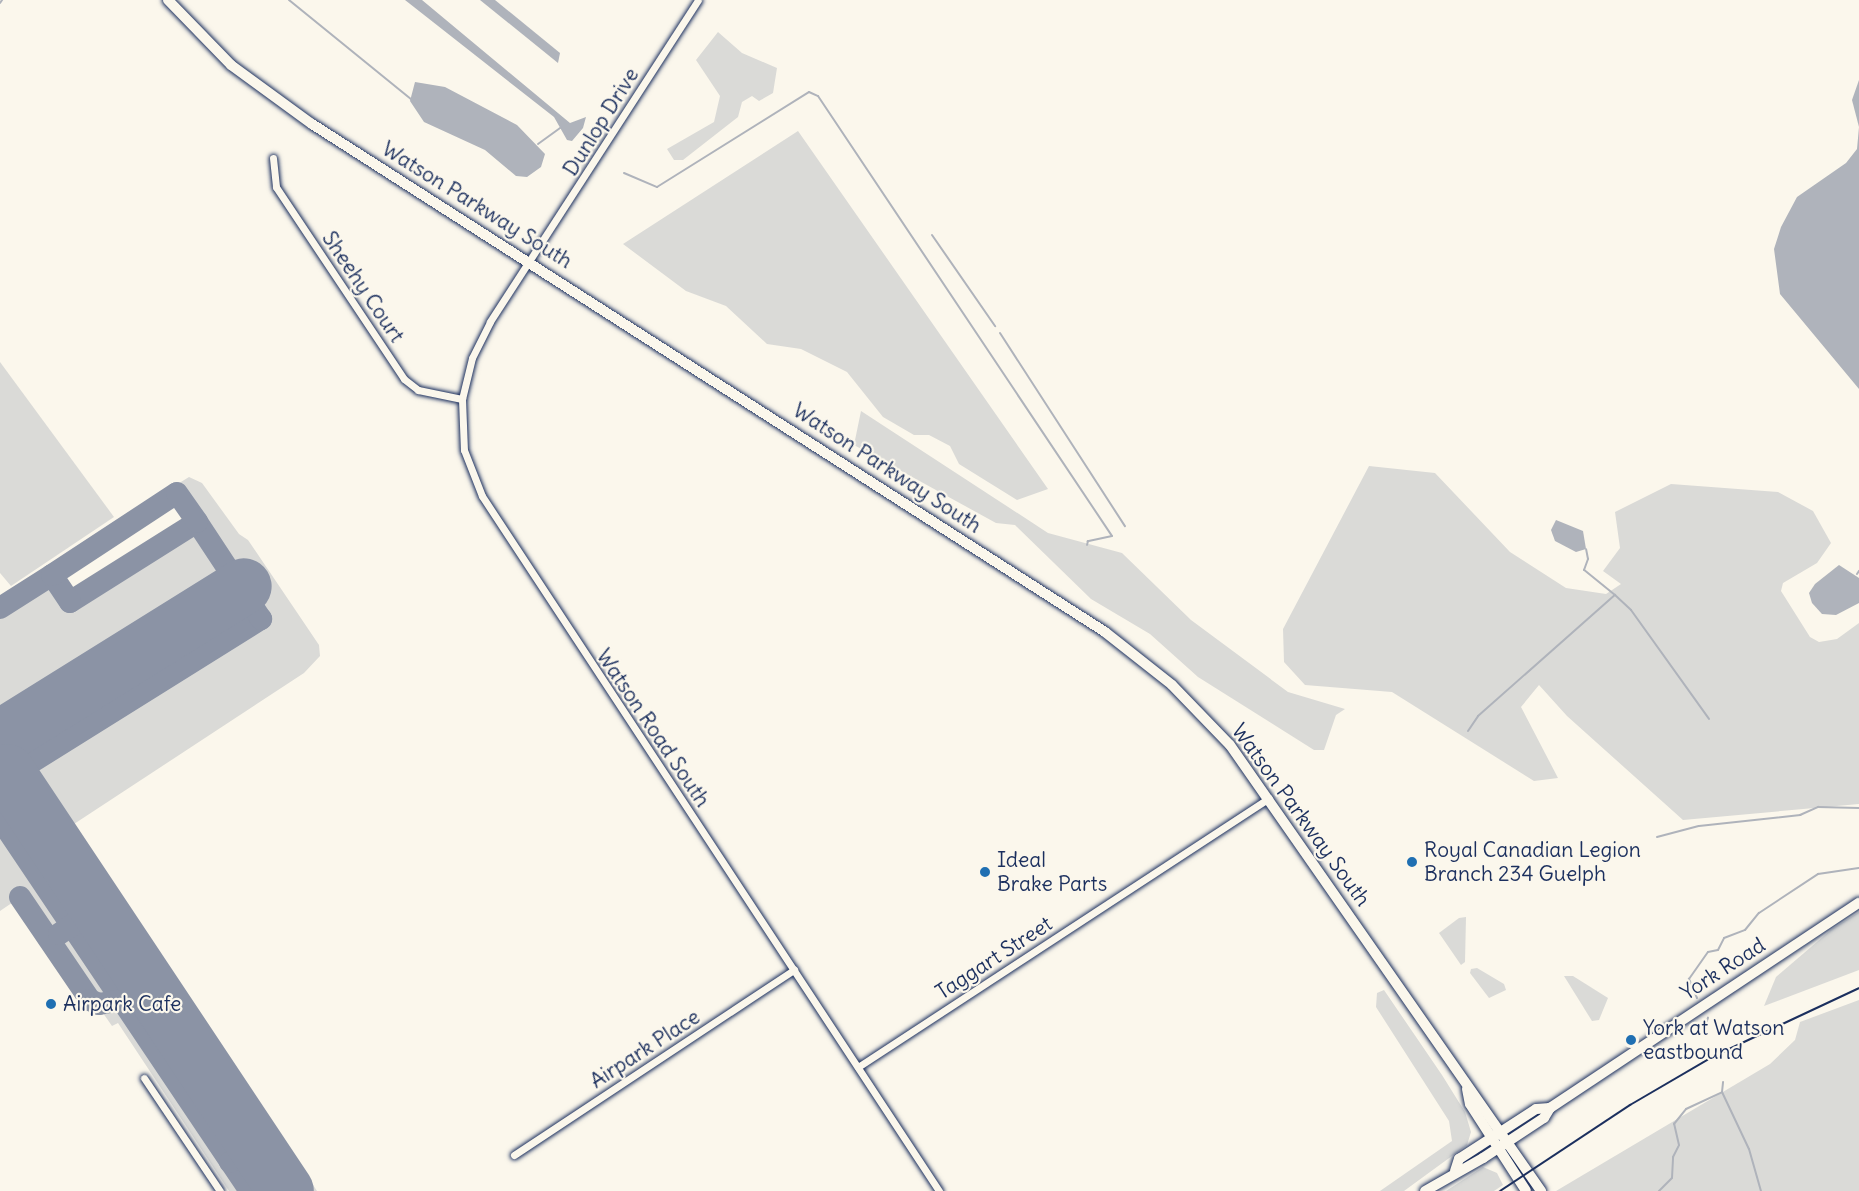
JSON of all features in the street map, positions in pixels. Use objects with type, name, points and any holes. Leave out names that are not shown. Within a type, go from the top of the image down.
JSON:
[{"type":"main road","name":"Watson Parkway South","points":[[168,0],[231,65],[312,124],[530,261],[1105,632],[1172,685],[1230,745],[1269,798],[1467,1089],[1479,1098],[1540,1190]]},
{"type":"main road","name":"York Road","points":[[1425,1191],[1455,1171],[1467,1169],[1509,1142],[1544,1118],[1550,1108],[1859,903]]},
{"type":"main road","name":"Watson Parkway South","points":[[1467,1089],[1470,1104],[1526,1191]]},
{"type":"main road","name":"York Road","points":[[1455,1171],[1459,1159],[1501,1131],[1536,1109],[1550,1108]]},
{"type":"street","name":"Dunlop Drive","points":[[530,261],[698,0]]},
{"type":"street","name":"Sheehy Court","points":[[273,158],[276,187],[404,379],[418,390],[462,399]]},
{"type":"street","name":"Watson Road South","points":[[530,261],[472,358],[462,399],[464,450],[482,496],[939,1191]]},
{"type":"street","name":"Taggart Street","points":[[858,1067],[1269,798]]},
{"type":"street","name":"Airpark Place","points":[[514,1155],[794,970]]},
{"type":"street","points":[[144,1078],[220,1191]]},
{"type":"shaded area","points":[[405,0],[422,0],[570,123],[586,117],[583,128],[572,141],[567,140],[554,117]]},
{"type":"shaded area","points":[[480,0],[495,0],[560,53],[558,63]]},
{"type":"shaded area","points":[[718,32],[742,53],[777,68],[773,93],[759,101],[752,96],[742,102],[738,117],[683,160],[674,160],[667,149],[714,122],[720,96],[696,60]]},
{"type":"shaded area","points":[[1859,80],[1859,127],[1852,100]]},
{"type":"shaded area","points":[[415,82],[445,87],[517,125],[545,154],[541,167],[527,177],[516,176],[485,150],[424,122],[410,101]]},
{"type":"shaded area","points":[[1859,127],[1859,389],[1780,294],[1774,249],[1781,227],[1797,197],[1846,163],[1857,149]]},
{"type":"shaded area","points":[[798,131],[1048,489],[1017,500],[959,464],[950,446],[929,435],[914,435],[883,417],[847,372],[801,349],[767,344],[726,306],[686,291],[623,244]]},
{"type":"shaded area","points":[[0,362],[114,517],[11,586],[0,573]]},
{"type":"shaded area","points":[[861,411],[1048,533],[1122,553],[1191,620],[1288,692],[1345,709],[1336,715],[1324,750],[1314,750],[1198,677],[1150,634],[1091,599],[1015,525],[996,523],[854,445]]},
{"type":"shaded area","points":[[1369,466],[1435,473],[1510,552],[1566,588],[1606,594],[1621,584],[1603,571],[1620,548],[1615,512],[1671,484],[1778,492],[1813,511],[1831,543],[1817,563],[1783,583],[1781,591],[1810,637],[1819,642],[1837,639],[1859,623],[1859,804],[1683,820],[1567,716],[1539,685],[1521,707],[1558,778],[1534,781],[1392,692],[1305,685],[1284,662],[1283,629]]},
{"type":"shaded area","points":[[189,477],[202,483],[239,534],[248,540],[319,645],[320,656],[304,673],[74,824],[317,1191],[229,1191],[118,1023],[112,1026],[96,1003],[101,999],[28,892],[0,911],[0,598],[44,570],[70,607],[201,523],[176,485]]},
{"type":"shaded area","points":[[1556,520],[1583,531],[1586,549],[1576,552],[1555,541],[1551,530]]},
{"type":"shaded area","points":[[1839,565],[1859,578],[1859,603],[1836,615],[1822,614],[1812,603],[1809,593],[1815,584]]},
{"type":"shaded area","points":[[1859,912],[1859,970],[1764,1006],[1776,977],[1832,929]]},
{"type":"shaded area","points":[[1466,917],[1465,962],[1461,965],[1439,933],[1459,918]]},
{"type":"shaded area","points":[[1477,968],[1504,984],[1506,990],[1489,998],[1470,973],[1471,969]]},
{"type":"shaded area","points":[[1564,976],[1573,976],[1608,998],[1599,1020],[1592,1021]]},
{"type":"shaded area","points":[[1384,990],[1465,1112],[1471,1132],[1467,1145],[1404,1191],[1380,1191],[1452,1141],[1449,1121],[1376,1007],[1377,993]]},
{"type":"shaded area","points":[[1859,1000],[1859,1191],[1556,1191],[1770,1064],[1795,1040],[1800,1022]]},
{"type":"shaded area","points":[[1483,1167],[1497,1173],[1503,1185],[1494,1191],[1446,1191]]},
{"type":"waterway","points":[[289,0],[412,100]]},
{"type":"waterway","points":[[624,173],[657,187],[809,92],[818,96],[1112,536],[1088,541],[1087,545]]},
{"type":"waterway","points":[[538,144],[561,127]]},
{"type":"waterway","points":[[932,235],[995,326]]},
{"type":"waterway","points":[[1000,333],[1125,526]]},
{"type":"waterway","points":[[1468,731],[1478,716],[1615,595],[1584,570],[1588,559],[1586,549]]},
{"type":"waterway","points":[[1615,595],[1631,610],[1709,719]]},
{"type":"waterway","points":[[1657,837],[1699,826],[1800,815],[1818,807],[1859,808]]},
{"type":"waterway","points":[[1697,998],[1689,979],[1708,952],[1718,950],[1724,938],[1745,930],[1759,913],[1818,874],[1859,868]]},
{"type":"waterway","points":[[1704,1030],[1708,1018]]},
{"type":"waterway","points":[[1659,1191],[1672,1178],[1673,1157],[1679,1145],[1674,1124],[1686,1109],[1722,1092],[1723,1082]]},
{"type":"waterway","points":[[1722,1092],[1749,1149],[1761,1191]]},
{"type":"taxiway","points":[[0,782],[261,619],[197,522],[70,602],[52,575],[177,493],[197,522]]},
{"type":"taxiway","points":[[0,608],[52,575]]},
{"type":"taxiway","points":[[0,819],[250,1191]]},
{"type":"taxiway","points":[[20,897],[90,1000],[99,1004],[122,1000]]},
{"type":"taxiway","points":[[59,934],[98,908]]},
{"type":"taxiway","points":[[230,1162],[256,1146]]},
{"type":"runway","points":[[0,738],[244,586]]},
{"type":"runway","points":[[7,772],[286,1191]]},
{"type":"railway","points":[[1500,1191],[1630,1105],[1712,1057],[1859,988]]},
{"type":"place","name":"Royal Canadian Legion Branch 234 Guelph","points":[[1412,862]]},
{"type":"place","name":"Ideal Brake Parts","points":[[985,872]]},
{"type":"place","name":"Airpark Cafe","points":[[51,1004]]},
{"type":"place","name":"York at Watson eastbound","points":[[1631,1040]]}]
